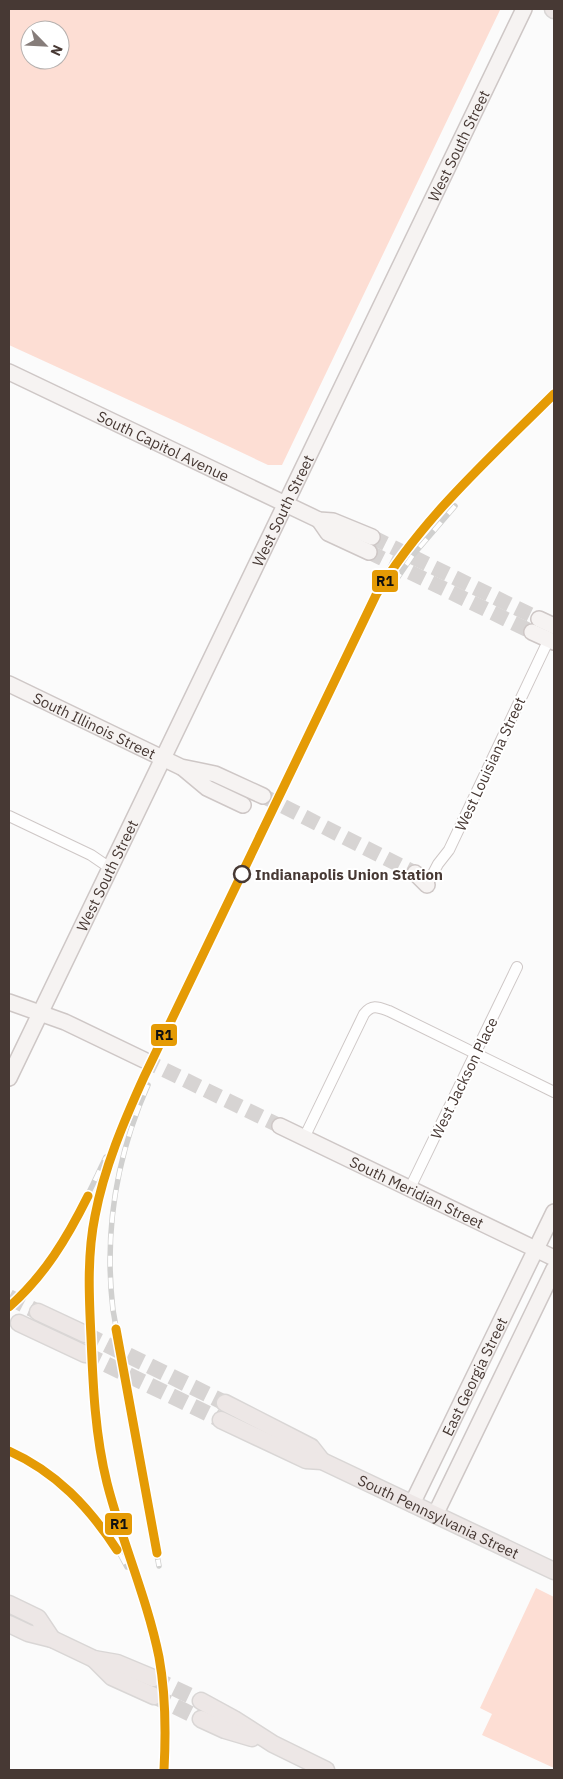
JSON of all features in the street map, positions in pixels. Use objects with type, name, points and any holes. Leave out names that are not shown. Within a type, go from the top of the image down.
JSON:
[{"type":"main road","name":"West South Street","points":[[9,1078],[524,9]]},
{"type":"main road","name":"South Capitol Avenue","points":[[9,372],[318,520],[333,521],[372,537]]},
{"type":"main road","name":"South Capitol Avenue","points":[[318,520],[328,533],[369,552]]},
{"type":"main road","points":[[535,625],[552,636]]},
{"type":"main road","name":"South Illinois Street","points":[[9,684],[181,767],[207,788],[243,805]]},
{"type":"main road","name":"South Illinois Street","points":[[181,767],[215,774],[263,796]]},
{"type":"main road","points":[[415,872],[427,885]]},
{"type":"main road","points":[[9,1002],[65,1022],[144,1060]]},
{"type":"main road","name":"South Meridian Street","points":[[280,1126],[554,1258]]},
{"type":"main road","name":"East Georgia Street","points":[[412,1504],[554,1212]]},
{"type":"main road","name":"East Georgia Street","points":[[435,1515],[554,1269]]},
{"type":"main road","points":[[38,1312],[85,1334]]},
{"type":"main road","points":[[19,1322],[85,1354]]},
{"type":"main road","name":"South Pennsylvania Street","points":[[225,1402],[311,1447],[322,1461]]},
{"type":"main road","name":"South Pennsylvania Street","points":[[221,1420],[306,1460],[322,1461],[554,1570]]},
{"type":"main road","points":[[9,1604],[38,1618],[52,1639]]},
{"type":"main road","points":[[9,1624],[28,1633],[52,1639],[94,1659],[116,1663],[152,1678]]},
{"type":"main road","points":[[94,1659],[112,1676],[154,1696]]},
{"type":"main road","points":[[201,1701],[234,1719],[272,1744],[326,1770]]},
{"type":"main road","points":[[201,1718],[225,1730],[272,1744]]},
{"type":"street","name":"West Louisiana Street","points":[[427,885],[438,864],[449,850],[552,636]]},
{"type":"street","points":[[9,816],[91,855],[110,868]]},
{"type":"street","name":"West Jackson Place","points":[[410,1188],[517,967]]},
{"type":"street","points":[[304,1138],[364,1014],[374,1007],[389,1010],[554,1092]]},
{"type":"shaded area","points":[[9,9],[500,10],[282,465],[268,465],[9,345]]},
{"type":"shaded area","points":[[536,1588],[554,1597],[554,1768],[482,1735],[492,1714],[480,1708]]},
{"type":"tunnel","points":[[372,537],[539,619]]},
{"type":"tunnel","points":[[369,552],[532,632]]},
{"type":"tunnel","points":[[263,796],[415,873]]},
{"type":"tunnel","points":[[144,1060],[280,1126]]},
{"type":"tunnel","points":[[9,1297],[38,1312]]},
{"type":"tunnel","points":[[85,1334],[225,1403]]},
{"type":"tunnel","points":[[85,1354],[221,1420]]},
{"type":"tunnel","points":[[153,1678],[201,1701]]},
{"type":"tunnel","points":[[154,1696],[201,1719]]},
{"type":"railway","points":[[386,579],[427,525],[554,394]]},
{"type":"railway","points":[[394,583],[413,555],[455,506]]},
{"type":"railway","points":[[162,1039],[114,1148],[100,1193],[92,1231],[89,1291],[97,1429],[107,1483],[148,1613],[159,1657],[165,1714],[164,1770]]},
{"type":"railway","points":[[148,1085],[137,1112],[120,1168],[115,1196],[110,1252],[113,1310],[159,1566]]},
{"type":"railway","points":[[9,1307],[26,1291],[54,1256],[76,1219],[106,1157]]},
{"type":"railway","points":[[9,1451],[45,1472],[78,1499],[105,1531],[127,1567]]},
{"type":"transit line","name":"R1","points":[[164,1770],[165,1714],[159,1657],[148,1613],[107,1483],[95,1410],[89,1276],[92,1231],[104,1180],[122,1128],[144,1077],[376,595],[394,567],[436,514],[482,465],[554,394]]},
{"type":"transit line","name":"R1","points":[[9,1307],[34,1282],[54,1255],[72,1227],[88,1196]]},
{"type":"transit line","name":"R1","points":[[116,1329],[157,1553]]},
{"type":"transit line","name":"R1","points":[[9,1451],[42,1469],[70,1492],[95,1519],[117,1550]]},
{"type":"place","name":"Indianapolis Union Station","points":[[242,874]]}]
